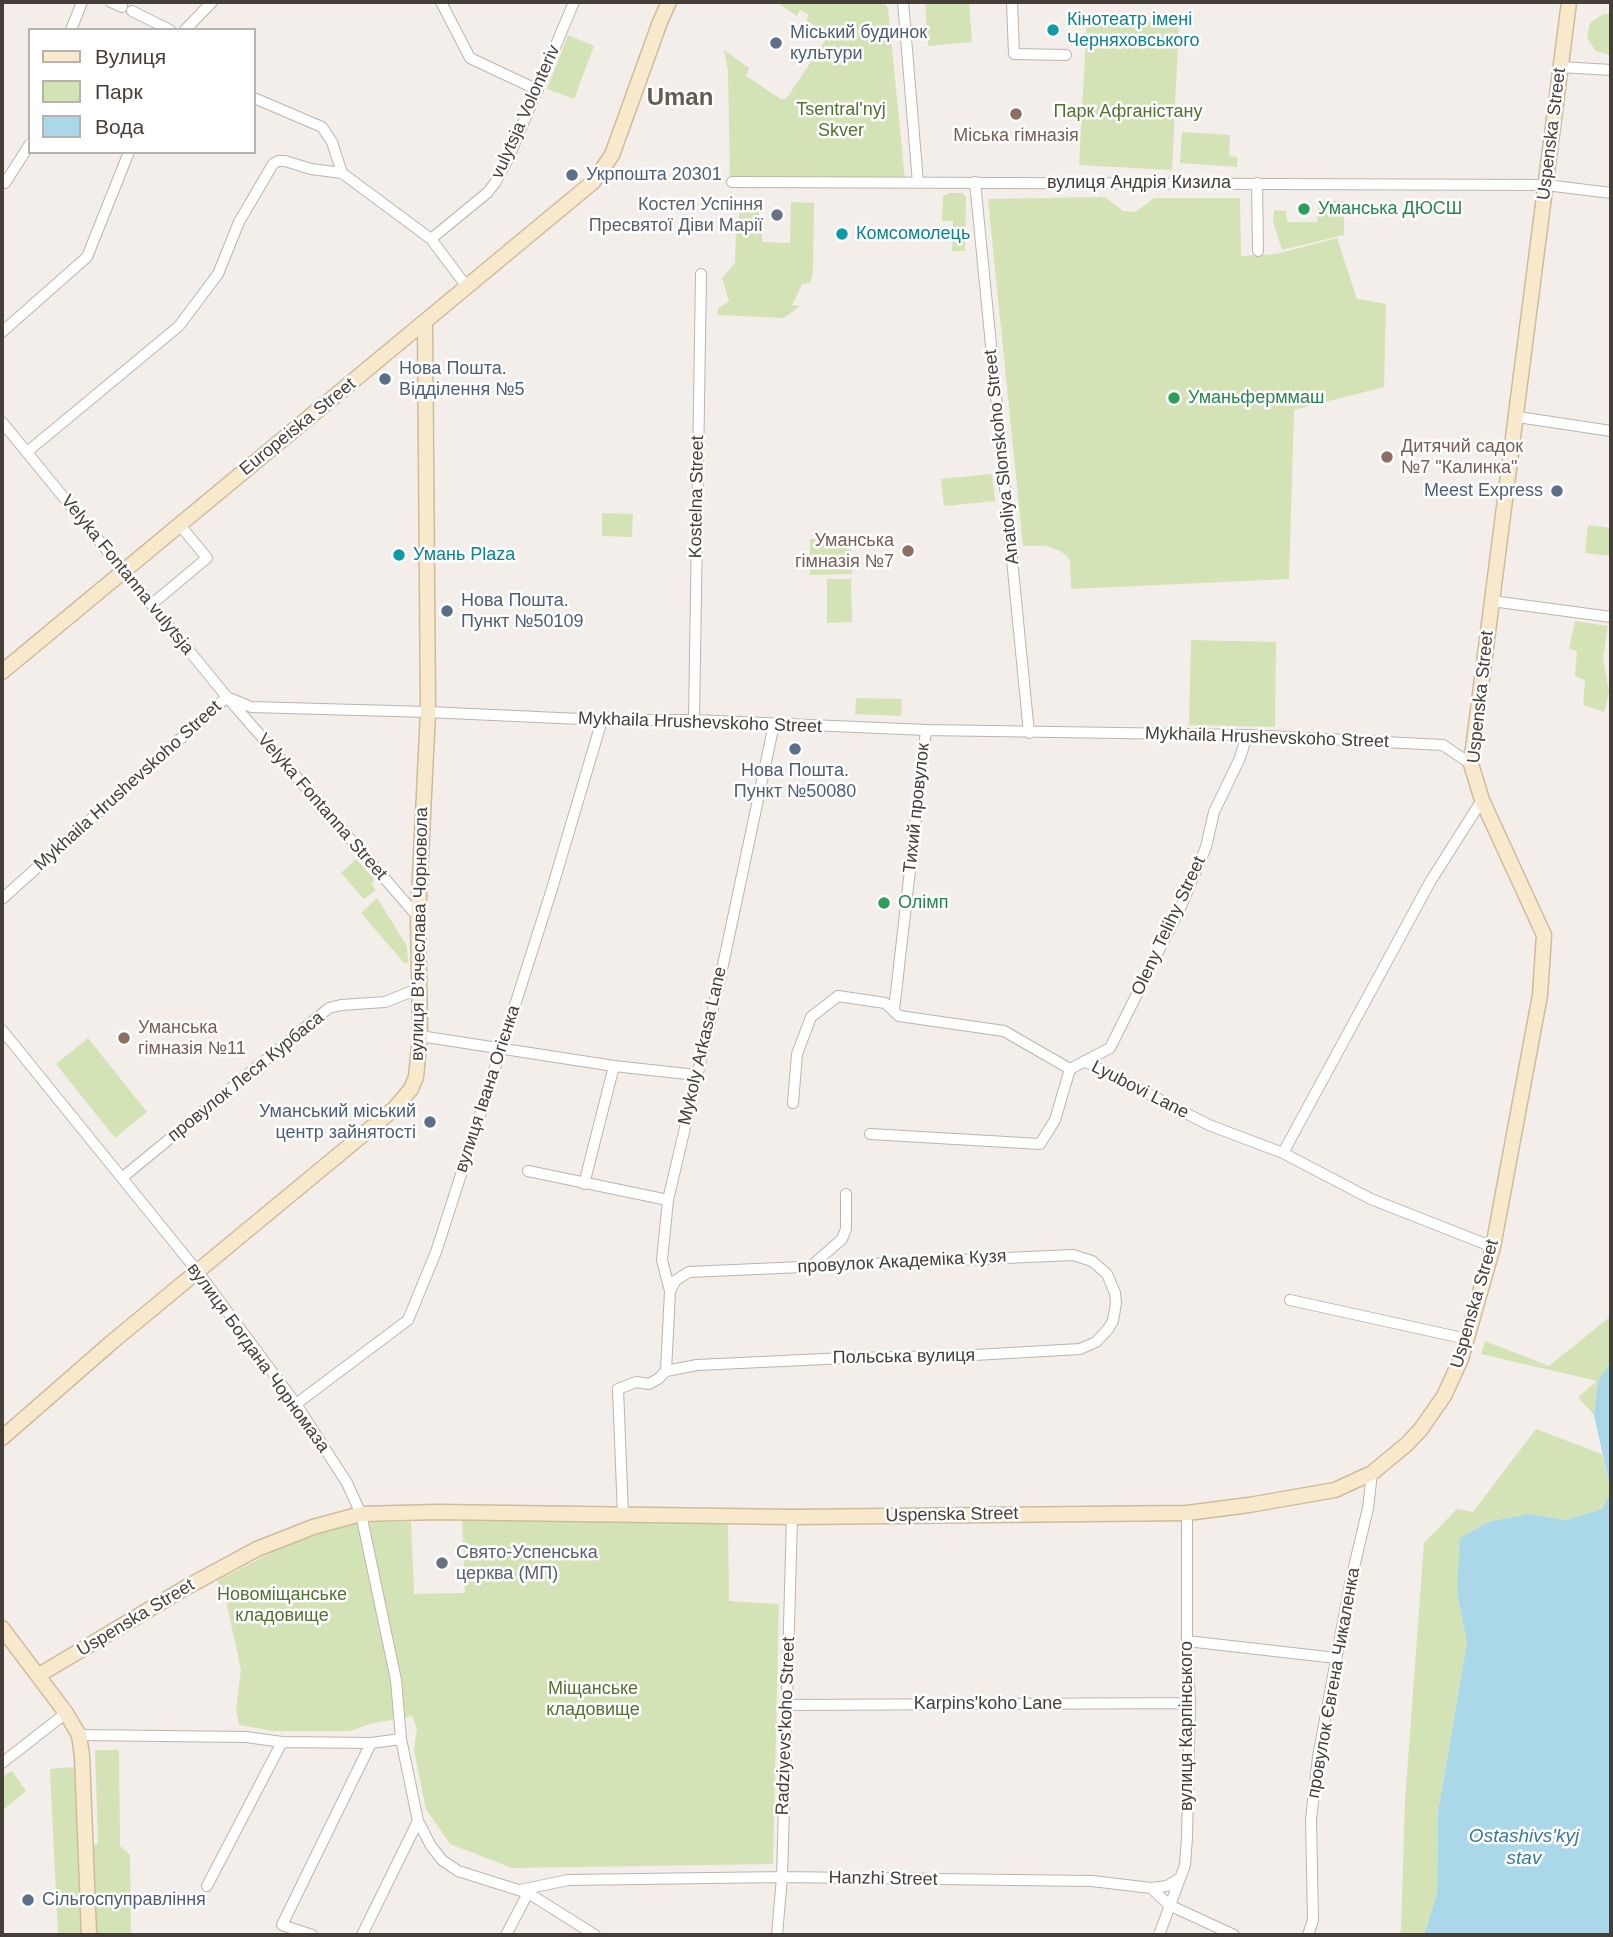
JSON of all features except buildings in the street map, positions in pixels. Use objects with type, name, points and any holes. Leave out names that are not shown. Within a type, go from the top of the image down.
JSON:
[{"type":"street","points":[[72,28],[82,2]]},
{"type":"street","points":[[111,2],[166,28]]},
{"type":"street","points":[[187,28],[212,2]]},
{"type":"street","points":[[442,2],[470,58],[538,90]]},
{"type":"street","name":"vulytsja Volonteriv","points":[[431,239],[495,183],[508,159],[574,2]]},
{"type":"street","name":"Europeiska Street","points":[[2,671],[593,182],[612,155],[669,2]]},
{"type":"street","points":[[903,2],[918,183]]},
{"type":"street","points":[[1012,2],[1014,54],[1066,55]]},
{"type":"street","name":"Uspenska Street","points":[[39,1675],[183,1589],[257,1549],[313,1527],[360,1514],[437,1512],[792,1517],[1187,1513],[1322,1494],[1345,1487],[1372,1473],[1407,1444],[1433,1413],[1453,1378],[1467,1339],[1493,1247],[1540,995],[1545,943],[1541,927],[1482,800],[1471,764],[1518,417],[1569,2]]},
{"type":"street","points":[[1560,67],[1611,70]]},
{"type":"street","points":[[256,99],[322,127],[332,142],[342,173]]},
{"type":"street","points":[[2,179],[5,183],[28,147]]},
{"type":"street","points":[[2,332],[87,257],[128,154]]},
{"type":"street","points":[[2,422],[27,452],[179,326],[218,274],[239,222],[273,164],[278,161],[342,173],[431,239],[467,287]]},
{"type":"street","name":"Anatoliya Slonskoho Street","points":[[975,181],[1029,733]]},
{"type":"street","name":"вулиця Андрія Кизила","points":[[732,182],[1546,185],[1611,192]]},
{"type":"street","points":[[1257,183],[1258,251]]},
{"type":"street","name":"Kostelna Street","points":[[694,720],[701,274]]},
{"type":"street","name":"вулиця В’ячеслава Чорновола","points":[[2,1438],[405,1098],[416,1077],[420,988],[418,918],[428,712],[425,323]]},
{"type":"street","points":[[1518,417],[1611,431]]},
{"type":"street","name":"Velyka Fontanna vulytsja","points":[[27,452],[228,697]]},
{"type":"street","points":[[152,604],[207,558],[179,524]]},
{"type":"street","points":[[1492,601],[1611,617]]},
{"type":"street","name":"Mykhaila Hrushevskoho Street","points":[[2,899],[228,697],[251,707],[1029,733],[1247,736],[1443,745],[1471,764]]},
{"type":"street","name":"Velyka Fontanna Street","points":[[228,697],[418,918]]},
{"type":"street","name":"вулиця Івана Огієнка","points":[[296,1404],[408,1320],[436,1252],[551,892],[602,720]]},
{"type":"street","name":"Mykoly Arkasa Lane","points":[[666,1371],[670,1291],[662,1259],[668,1200],[720,979],[774,724]]},
{"type":"street","name":"Тихий провулок","points":[[894,1010],[926,730]]},
{"type":"street","name":"Oleny Telihy Street","points":[[1084,1061],[1110,1048],[1176,916],[1206,847],[1214,812],[1240,758],[1247,736]]},
{"type":"street","points":[[1283,1153],[1430,882],[1482,800]]},
{"type":"street","name":"провулок Леся Курбаса","points":[[123,1177],[329,1008],[385,1002],[420,988]]},
{"type":"street","name":"Lyubovi Lane","points":[[793,1103],[797,1054],[811,1017],[838,996],[885,1003],[899,1016],[1004,1031],[1070,1069],[1084,1061],[1209,1125],[1283,1153],[1371,1199],[1493,1247]]},
{"type":"street","name":"вулиця Богдана Чорномаза","points":[[2,1030],[198,1272],[296,1404],[347,1483],[360,1514],[396,1680],[401,1739],[418,1821],[442,1860],[458,1871],[524,1892]]},
{"type":"street","points":[[419,1036],[614,1066],[696,1075]]},
{"type":"street","points":[[584,1184],[614,1066]]},
{"type":"street","points":[[870,1134],[1040,1144],[1055,1119],[1070,1069]]},
{"type":"street","points":[[528,1171],[668,1200]]},
{"type":"street","points":[[809,1268],[842,1239],[846,1228],[846,1194]]},
{"type":"street","name":"провулок Академіка Кузя","points":[[670,1291],[676,1280],[689,1272],[1073,1255],[1092,1261],[1107,1275],[1115,1293],[1116,1303]]},
{"type":"street","points":[[1290,1300],[1467,1339]]},
{"type":"street","name":"Польська вулиця","points":[[623,1515],[618,1389],[636,1382],[649,1384],[666,1371],[697,1365],[1080,1349],[1096,1342],[1108,1329],[1116,1303]]},
{"type":"street","name":"провулок Євгена Чикаленка","points":[[1308,1935],[1313,1920],[1311,1819],[1318,1756],[1350,1584],[1368,1508],[1372,1473]]},
{"type":"street","name":"вулиця Карпінського","points":[[1159,1935],[1185,1865],[1187,1837],[1190,1703],[1187,1513]]},
{"type":"street","name":"Radziyevsʹkoho Street","points":[[777,1935],[782,1877],[792,1517]]},
{"type":"street","points":[[2,1628],[39,1675],[79,1735],[89,1935]]},
{"type":"street","points":[[1187,1641],[1336,1658]]},
{"type":"street","name":"Karpinsʹkoho Lane","points":[[787,1705],[1190,1703]]},
{"type":"street","points":[[2,1763],[66,1713]]},
{"type":"street","points":[[79,1735],[246,1737],[282,1742],[372,1743],[401,1739]]},
{"type":"street","points":[[206,1885],[282,1742]]},
{"type":"street","points":[[312,1935],[282,1925],[372,1743]]},
{"type":"street","points":[[362,1935],[418,1821]]},
{"type":"street","name":"Hanzhi Street","points":[[524,1892],[568,1880],[782,1877],[1091,1881],[1151,1888]]},
{"type":"street","points":[[1151,1888],[1167,1885],[1181,1878]]},
{"type":"street","points":[[1151,1888],[1170,1905],[1234,1935]]},
{"type":"street","points":[[506,1935],[524,1892],[595,1935]]},
{"type":"green space","name":"Tsentral'nyj Skver","points":[[776,2],[884,2],[888,8],[905,180],[730,180],[728,71],[724,50],[749,68],[746,76],[781,99],[786,99],[829,35],[806,20],[809,15],[800,10],[797,16]]},
{"type":"green space","points":[[925,2],[969,2],[972,42],[928,46]]},
{"type":"green space","points":[[1603,14],[1611,14],[1611,55],[1596,51],[1587,38],[1590,23]]},
{"type":"green space","name":"Парк Афганістану","points":[[1087,18],[1179,23],[1172,170],[1079,165]]},
{"type":"green space","points":[[568,35],[594,46],[574,99],[547,89]]},
{"type":"green space","points":[[1182,132],[1230,135],[1229,156],[1237,157],[1237,167],[1180,163]]},
{"type":"green space","points":[[963,193],[966,197],[965,251],[952,251],[953,221],[942,221],[943,196]]},
{"type":"green space","name":"Уманьферммаш","points":[[1105,197],[1123,211],[1136,212],[1154,198],[1240,198],[1241,256],[1276,254],[1337,238],[1357,299],[1386,304],[1384,387],[1294,410],[1289,579],[1071,589],[1070,560],[1062,552],[1047,546],[1023,546],[988,199]]},
{"type":"green space","points":[[746,200],[759,200],[759,229],[739,228],[739,205]]},
{"type":"green space","points":[[1319,201],[1344,201],[1344,235],[1282,250],[1273,221],[1274,210],[1286,211],[1287,222],[1317,222]]},
{"type":"green space","points":[[791,202],[814,203],[811,283],[802,284],[792,305],[800,306],[784,318],[718,315],[718,308],[729,301],[722,278],[735,263],[736,231],[762,232],[762,242],[790,243]]},
{"type":"green space","points":[[992,474],[995,501],[944,506],[941,479]]},
{"type":"green space","points":[[602,513],[633,514],[632,537],[602,536]]},
{"type":"green space","points":[[1588,525],[1611,528],[1611,556],[1585,553]]},
{"type":"green space","points":[[851,538],[852,574],[810,575],[810,539]]},
{"type":"green space","points":[[827,579],[851,579],[852,622],[827,623]]},
{"type":"green space","points":[[1575,621],[1608,626],[1603,658],[1609,692],[1604,712],[1583,705],[1585,680],[1575,676],[1577,651],[1569,649]]},
{"type":"green space","points":[[1191,640],[1276,642],[1275,727],[1189,725]]},
{"type":"green space","points":[[856,698],[902,699],[901,716],[855,714]]},
{"type":"green space","points":[[356,859],[374,879],[372,885],[376,890],[364,899],[341,873]]},
{"type":"green space","points":[[377,898],[407,946],[408,962],[405,964],[361,913]]},
{"type":"green space","points":[[88,1038],[147,1112],[115,1138],[56,1064]]},
{"type":"green space","points":[[1611,1316],[1611,1361],[1598,1381],[1594,1415],[1578,1397],[1597,1381],[1481,1354],[1485,1341],[1549,1366]]},
{"type":"green space","points":[[1536,1429],[1602,1454],[1611,1492],[1602,1509],[1565,1520],[1530,1514],[1490,1521],[1461,1538],[1457,1592],[1467,1641],[1438,1811],[1437,1893],[1424,1935],[1398,1935],[1401,1930],[1405,1801],[1424,1543],[1457,1509],[1473,1512]]},
{"type":"green space","name":"Міщанське кладовище","points":[[462,1520],[728,1523],[729,1601],[779,1604],[773,1864],[512,1868],[450,1844],[426,1809],[414,1750],[417,1728],[412,1716],[370,1724],[350,1731],[273,1731],[239,1725],[236,1709],[241,1669],[225,1597],[217,1581],[306,1534],[351,1522],[411,1522],[414,1594],[465,1593]]},
{"type":"green space","points":[[95,1750],[119,1750],[120,1846],[130,1855],[131,1935],[94,1935],[91,1845],[98,1844]]},
{"type":"green space","points":[[74,1767],[82,1935],[58,1935],[50,1769]]},
{"type":"green space","points":[[12,1771],[26,1791],[2,1811],[2,1777]]},
{"type":"water","points":[[1611,1361],[1611,1492],[1594,1415],[1598,1381]]},
{"type":"water","name":"Ostashivs'kyj stav","points":[[1611,1492],[1611,1935],[1424,1935],[1437,1893],[1438,1811],[1467,1642],[1457,1592],[1460,1538],[1490,1521],[1530,1514],[1565,1520],[1602,1509]]},
{"type":"place","name":"Кінотеатр імені Черняховського","points":[[1053,30]]},
{"type":"place","name":"Міський будинок культури","points":[[776,43]]},
{"type":"place","name":"Міська гімназія","points":[[1016,114]]},
{"type":"place","name":"Укрпошта 20301","points":[[572,175]]},
{"type":"place","name":"Уманська ДЮСШ","points":[[1304,209]]},
{"type":"place","name":"Костел Успіння Пресвятої Діви Марії","points":[[777,215]]},
{"type":"place","name":"Комсомолець","points":[[842,234]]},
{"type":"place","name":"Нова Пошта. Відділення №5","points":[[385,379]]},
{"type":"place","name":"Уманьферммаш","points":[[1174,398]]},
{"type":"place","name":"Дитячий садок №7 \"Калинка\"","points":[[1387,457]]},
{"type":"place","name":"Meest Express","points":[[1557,491]]},
{"type":"place","name":"Уманська гімназія №7","points":[[908,551]]},
{"type":"place","name":"Умань Plaza","points":[[399,555]]},
{"type":"place","name":"Нова Пошта. Пункт №50109","points":[[447,611]]},
{"type":"place","name":"Нова Пошта. Пункт №50080","points":[[795,749]]},
{"type":"place","name":"Олімп","points":[[884,903]]},
{"type":"place","name":"Уманська гімназія №11","points":[[124,1038]]},
{"type":"place","name":"Уманський міський центр зайнятості","points":[[430,1122]]},
{"type":"place","name":"Свято-Успенська церква (МП)","points":[[442,1563]]},
{"type":"place","name":"Сільгоспуправління","points":[[28,1900]]},
{"type":"district","name":"Uman","points":[[680,98]]},
{"type":"park label","name":"Новоміщанське кладовище","points":[[282,1605]]}]
